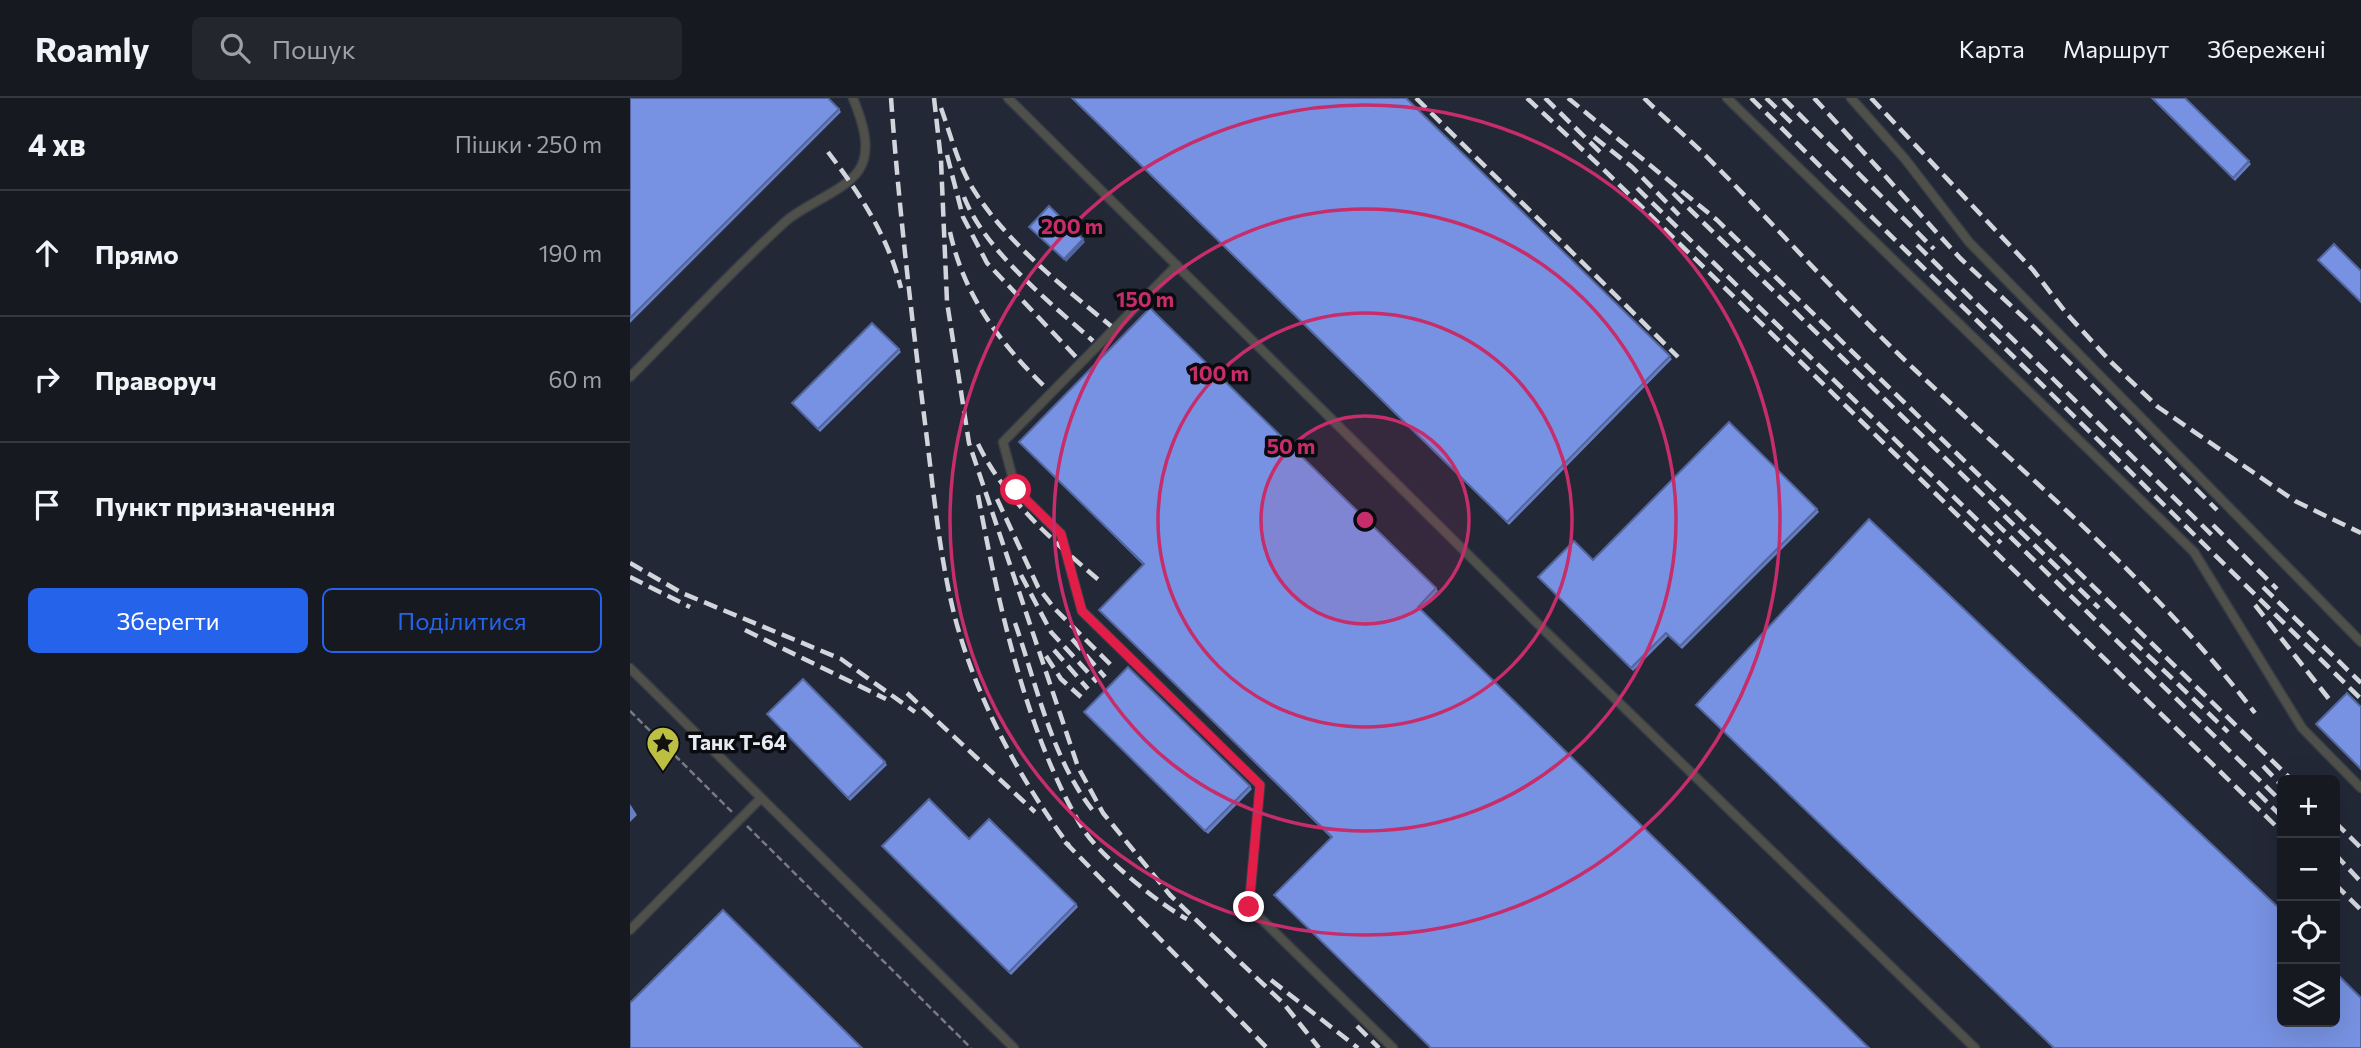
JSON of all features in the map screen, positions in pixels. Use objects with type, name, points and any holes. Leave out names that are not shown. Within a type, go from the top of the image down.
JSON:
[{"type":"lane","points":[[630,377],[787,220],[849,180],[860,169],[865,148],[863,124],[853,98]]},
{"type":"lane","points":[[1008,98],[1541,627],[1975,1048]]},
{"type":"lane","points":[[1727,98],[2193,552],[2301,728],[2361,788]]},
{"type":"lane","points":[[1851,98],[1905,159],[1969,243],[2361,642]]},
{"type":"lane","points":[[1177,265],[1003,442],[1016,490],[1061,534],[1082,611],[1260,785],[1249,907],[1393,1048]]},
{"type":"lane","points":[[630,668],[1014,1048]]},
{"type":"lane","points":[[630,930],[761,798]]},
{"type":"path","points":[[630,711],[971,1048]]},
{"type":"shaded area","points":[[630,98],[2361,98],[2361,1048],[630,1048]]},
{"type":"building","points":[[630,98],[828,98],[839,109],[630,318]]},
{"type":"building","points":[[1072,98],[1406,98],[1670,356],[1507,522]]},
{"type":"building","points":[[2152,98],[2185,98],[2249,161],[2233,178]]},
{"type":"building","points":[[1049,206],[1083,239],[1064,259],[1029,227]]},
{"type":"building","points":[[2334,244],[2361,271],[2361,302],[2318,260]]},
{"type":"building","points":[[1150,308],[1436,588],[1418,607],[1869,1048],[1431,1048],[1274,895],[1332,837],[1099,610],[1144,564],[1019,442]]},
{"type":"building","points":[[872,323],[899,349],[818,429],[792,403]]},
{"type":"building","points":[[1729,422],[1817,509],[1680,646],[1666,633],[1631,668],[1538,577],[1574,541],[1593,560]]},
{"type":"building","points":[[1869,519],[2277,906],[2277,1027],[2340,1027],[2340,977],[2361,998],[2361,1048],[2054,1048],[1696,705]]},
{"type":"building","points":[[1128,667],[1250,786],[1205,831],[1084,712]]},
{"type":"building","points":[[803,679],[885,762],[848,798],[767,714]]},
{"type":"building","points":[[2347,693],[2361,707],[2361,769],[2316,724]]},
{"type":"building","points":[[929,799],[969,839],[989,819],[1076,904],[1009,972],[882,846]]},
{"type":"building","points":[[723,910],[862,1048],[630,1048],[630,1003]]},
{"type":"railway","points":[[891,98],[916,348],[938,529],[951,601],[977,685],[1004,742],[1035,796],[1070,847]]},
{"type":"railway","points":[[934,98],[941,160],[947,302],[969,443],[1078,767],[1103,813],[1170,895],[1284,1004],[1319,1048]]},
{"type":"railway","points":[[1416,98],[1678,357]]},
{"type":"railway","points":[[1527,98],[1600,166],[2277,827]]},
{"type":"railway","points":[[1545,98],[1600,152]]},
{"type":"railway","points":[[1568,98],[1717,220],[2287,775]]},
{"type":"railway","points":[[1644,98],[1706,156],[1886,342],[2135,577],[2217,666],[2255,713]]},
{"type":"railway","points":[[1751,98],[2361,699]]},
{"type":"railway","points":[[1766,98],[1794,125]]},
{"type":"railway","points":[[1783,98],[1934,249]]},
{"type":"railway","points":[[1814,98],[1960,258],[2036,329],[2217,510]]},
{"type":"railway","points":[[1871,98],[2033,270],[2067,314],[2111,362],[2158,407],[2295,501],[2361,533]]},
{"type":"railway","points":[[941,108],[961,166],[984,205],[1034,261],[1111,326]]},
{"type":"railway","points":[[1594,137],[1632,167],[1679,215]]},
{"type":"railway","points":[[828,152],[872,216],[889,251],[901,288]]},
{"type":"railway","points":[[947,155],[963,217],[987,263],[1077,358]]},
{"type":"railway","points":[[1637,188],[2001,543]]},
{"type":"railway","points":[[1673,193],[2099,608]]},
{"type":"railway","points":[[964,197],[987,237],[1003,256],[1039,293],[1093,341]]},
{"type":"railway","points":[[950,232],[956,255],[974,298],[1013,353],[1045,387]]},
{"type":"railway","points":[[1917,245],[2216,539]]},
{"type":"railway","points":[[978,444],[1016,502],[1048,535],[1100,581]]},
{"type":"railway","points":[[978,495],[1017,667],[1045,752],[1063,792],[1083,829],[1102,852],[1146,891],[1187,919]]},
{"type":"railway","points":[[997,499],[1038,587],[1054,608],[1114,668]]},
{"type":"railway","points":[[1995,522],[2277,797]]},
{"type":"railway","points":[[2213,525],[2277,589]]},
{"type":"railway","points":[[630,563],[682,593],[841,659],[915,712]]},
{"type":"railway","points":[[1021,575],[1051,632],[1097,682]]},
{"type":"railway","points":[[630,577],[690,607]]},
{"type":"railway","points":[[2263,587],[2361,683]]},
{"type":"railway","points":[[2255,605],[2329,699]]},
{"type":"railway","points":[[1015,623],[1056,746],[1079,792],[1094,812]]},
{"type":"railway","points":[[745,630],[886,699]]},
{"type":"railway","points":[[1072,639],[1105,677]]},
{"type":"railway","points":[[2132,640],[2228,732]]},
{"type":"railway","points":[[1054,650],[1088,689]]},
{"type":"railway","points":[[1046,656],[1061,679],[1081,697]]},
{"type":"railway","points":[[907,693],[1035,812]]},
{"type":"railway","points":[[2263,766],[2277,781]]},
{"type":"railway","points":[[2257,792],[2277,812]]},
{"type":"railway","points":[[2340,827],[2361,848]]},
{"type":"railway","points":[[1065,842],[1267,1048]]},
{"type":"railway","points":[[2340,859],[2361,882]]},
{"type":"railway","points":[[2340,889],[2361,910]]},
{"type":"railway","points":[[1271,980],[1358,1048]]},
{"type":"railway","points":[[1357,1026],[1379,1048]]},
{"type":"place","name":"Танк Т-64","points":[[663,773]]},
{"type":"route","points":[[1016,490],[1061,534],[1082,611],[1260,785],[1249,907]]}]
